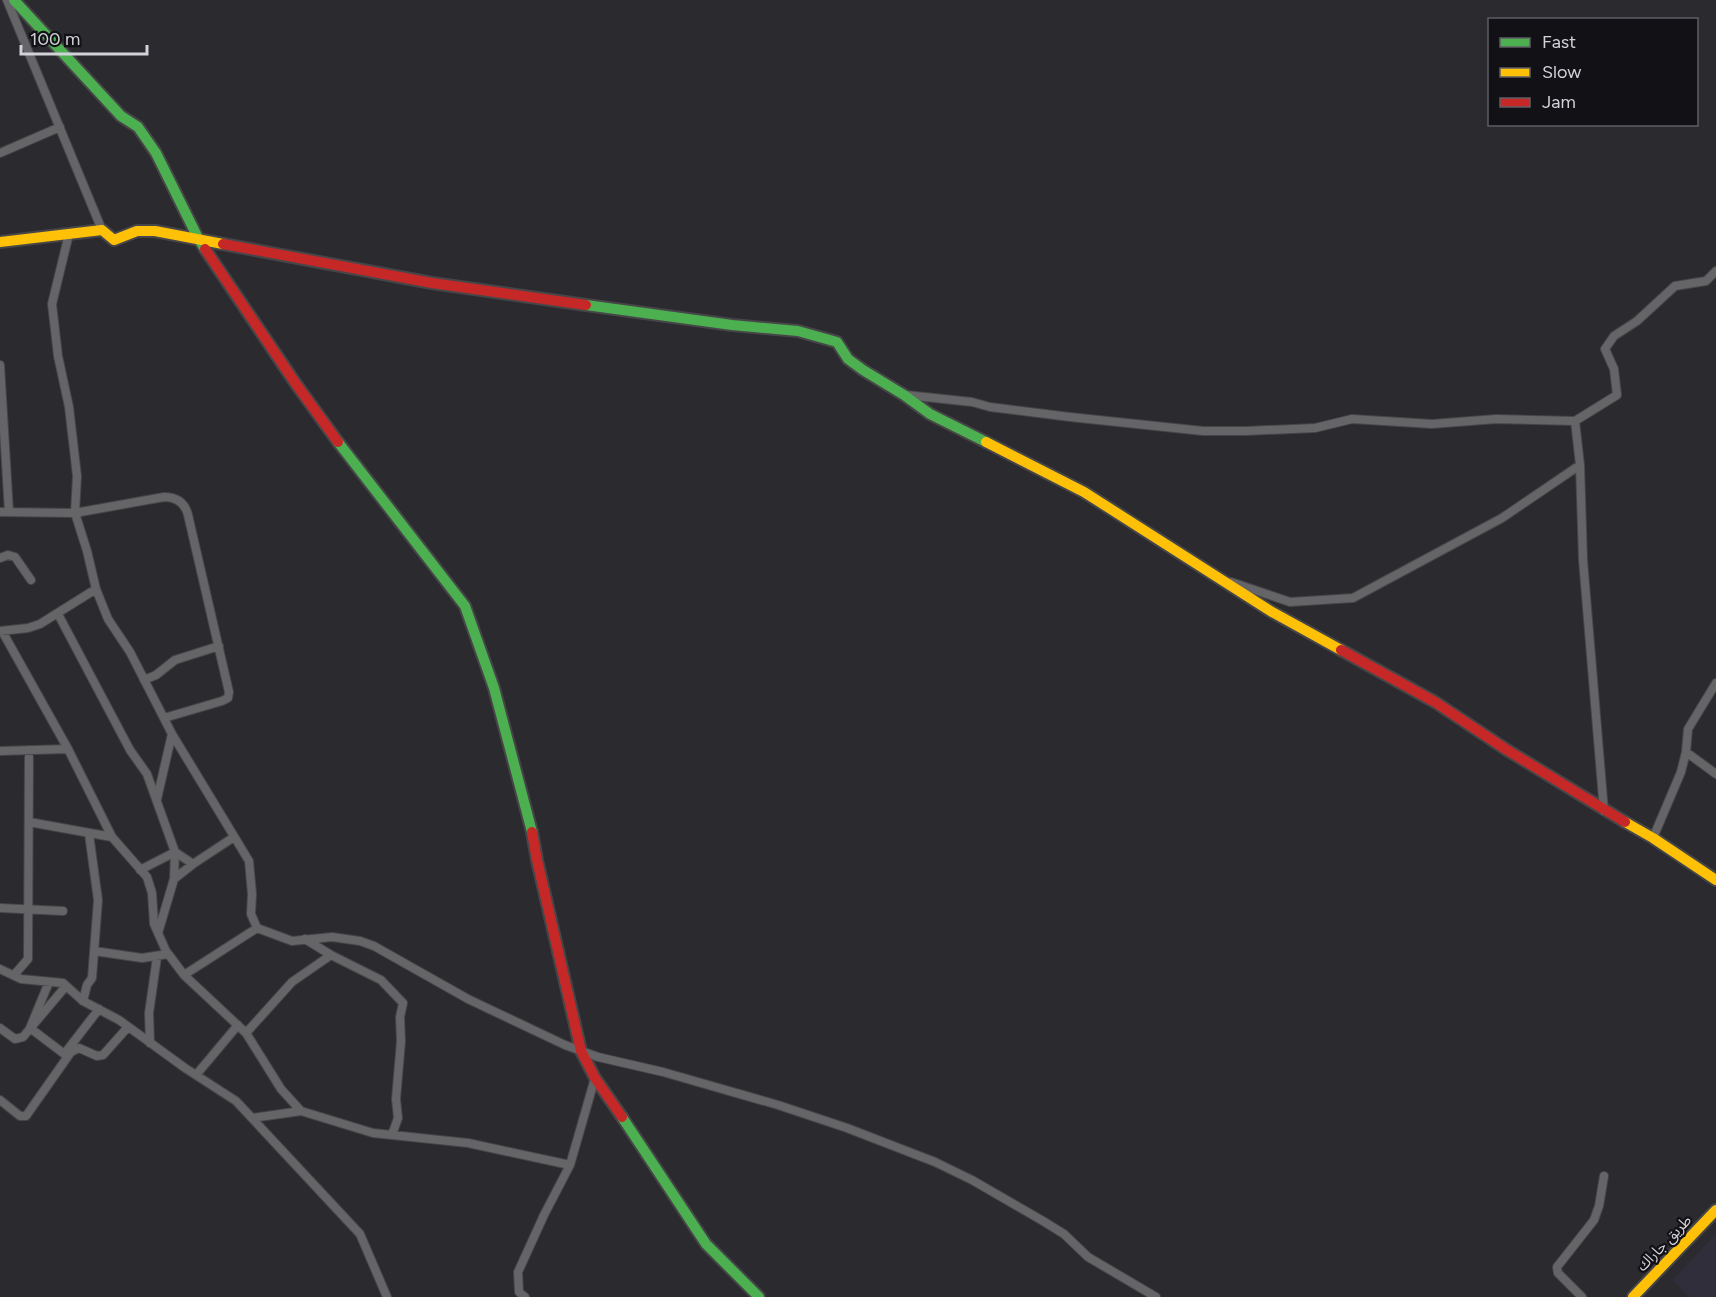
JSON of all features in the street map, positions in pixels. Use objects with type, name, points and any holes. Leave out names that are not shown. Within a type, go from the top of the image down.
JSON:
[{"type":"street","points":[[7,0],[102,230],[114,240],[137,231],[198,238],[432,283],[732,325],[798,331],[837,342],[848,359],[930,414],[1084,492],[1272,612],[1435,702],[1716,880]]},
{"type":"street","points":[[14,0],[121,116],[138,127],[156,153],[198,238],[296,384],[366,479],[465,606],[494,688],[530,818],[581,1051],[595,1078],[705,1244],[759,1297]]},
{"type":"street","points":[[0,153],[60,127]]},
{"type":"street","points":[[0,242],[102,230]]},
{"type":"street","points":[[69,234],[52,304],[58,356],[69,407],[77,476],[75,513],[96,589],[108,619],[130,652],[172,734],[249,861],[251,914],[257,928],[292,941],[347,938],[374,946],[468,999],[581,1051],[786,1107],[935,1162],[972,1180],[1043,1221],[1064,1234],[1088,1257],[1156,1297]]},
{"type":"street","points":[[904,395],[972,402],[990,407],[1070,417],[1203,431],[1315,428],[1352,419],[1432,424],[1496,419],[1575,421],[1617,395],[1614,369],[1605,350],[1614,336],[1637,321],[1675,286],[1706,281],[1716,271]]},
{"type":"street","points":[[0,365],[9,512]]},
{"type":"street","points":[[1575,421],[1580,465],[1582,560],[1604,811]]},
{"type":"street","points":[[1220,578],[1290,603],[1353,598],[1502,518],[1580,465]]},
{"type":"street","points":[[0,512],[75,513],[164,497],[171,497],[183,503],[188,515],[229,692],[228,698],[164,718]]},
{"type":"street","points":[[0,558],[10,555],[15,557],[31,580]]},
{"type":"street","points":[[96,589],[40,624],[28,628],[1,631],[68,749],[112,837],[147,877],[152,893],[154,924],[168,954],[184,975],[246,1033],[281,1089],[301,1112]]},
{"type":"street","points":[[58,614],[130,750],[147,774],[158,799],[175,852],[174,879],[158,933]]},
{"type":"street","points":[[144,680],[156,675],[175,660],[219,646]]},
{"type":"street","points":[[1653,838],[1682,771],[1688,729],[1716,683]]},
{"type":"street","points":[[158,799],[172,734]]},
{"type":"street","points":[[0,751],[68,749]]},
{"type":"street","points":[[14,975],[28,959],[29,750]]},
{"type":"street","points":[[1686,752],[1716,774]]},
{"type":"street","points":[[29,822],[112,837]]},
{"type":"street","points":[[83,1001],[87,985],[92,978],[98,900],[89,834]]},
{"type":"street","points":[[174,879],[234,837]]},
{"type":"street","points":[[175,852],[193,864]]},
{"type":"street","points":[[140,870],[175,852]]},
{"type":"street","points":[[0,908],[63,911]]},
{"type":"street","points":[[184,975],[257,928]]},
{"type":"street","points":[[304,939],[381,980],[403,1003],[400,1017],[401,1041],[396,1099],[398,1118],[392,1135]]},
{"type":"street","points":[[94,951],[142,958],[168,954]]},
{"type":"street","points":[[246,1033],[292,982],[331,955]]},
{"type":"street","points":[[150,1043],[149,1012],[157,957]]},
{"type":"street","points":[[0,969],[21,979],[63,983],[83,1001],[128,1027],[236,1101],[360,1234],[387,1297]]},
{"type":"street","points":[[30,1028],[49,982]]},
{"type":"street","points":[[0,1041],[3,1030],[17,1039],[23,1037],[66,986]]},
{"type":"street","points":[[0,1100],[17,1115],[26,1116],[99,1009]]},
{"type":"street","points":[[196,1075],[238,1025]]},
{"type":"street","points":[[66,1055],[76,1048],[97,1056],[103,1054],[128,1027]]},
{"type":"street","points":[[30,1028],[66,1055]]},
{"type":"street","points":[[525,1297],[519,1292],[518,1272],[570,1165],[595,1078]]},
{"type":"street","points":[[252,1118],[301,1112],[373,1134],[468,1143],[570,1165]]},
{"type":"street","points":[[1582,1297],[1560,1276],[1557,1267],[1594,1221],[1604,1176]]},
{"type":"street","name":"طريق جاراك","points":[[1633,1297],[1716,1210]]},
{"type":"shaded area","points":[[1716,1234],[1716,1297],[1689,1297],[1673,1280]]},
{"type":"traffic: fast","points":[[14,0],[121,116],[138,127],[156,153],[205,249]]},
{"type":"traffic: fast","points":[[586,305],[732,325],[798,331],[837,342],[848,359],[863,370],[930,414],[986,442]]},
{"type":"traffic: fast","points":[[338,442],[465,606],[494,688],[532,832]]},
{"type":"traffic: fast","points":[[622,1117],[706,1244],[759,1297]]},
{"type":"traffic: slow","points":[[0,242],[102,230],[114,240],[137,231],[155,231],[223,244]]},
{"type":"traffic: slow","points":[[986,442],[1084,492],[1272,612],[1341,650]]},
{"type":"traffic: slow","points":[[1625,822],[1716,880]]},
{"type":"traffic: slow","points":[[1633,1297],[1716,1210]]},
{"type":"traffic: jam","points":[[223,244],[432,283],[586,305]]},
{"type":"traffic: jam","points":[[205,249],[338,442]]},
{"type":"traffic: jam","points":[[1341,650],[1435,702],[1507,750],[1625,822]]},
{"type":"traffic: jam","points":[[532,832],[581,1051],[595,1078],[622,1117]]}]
